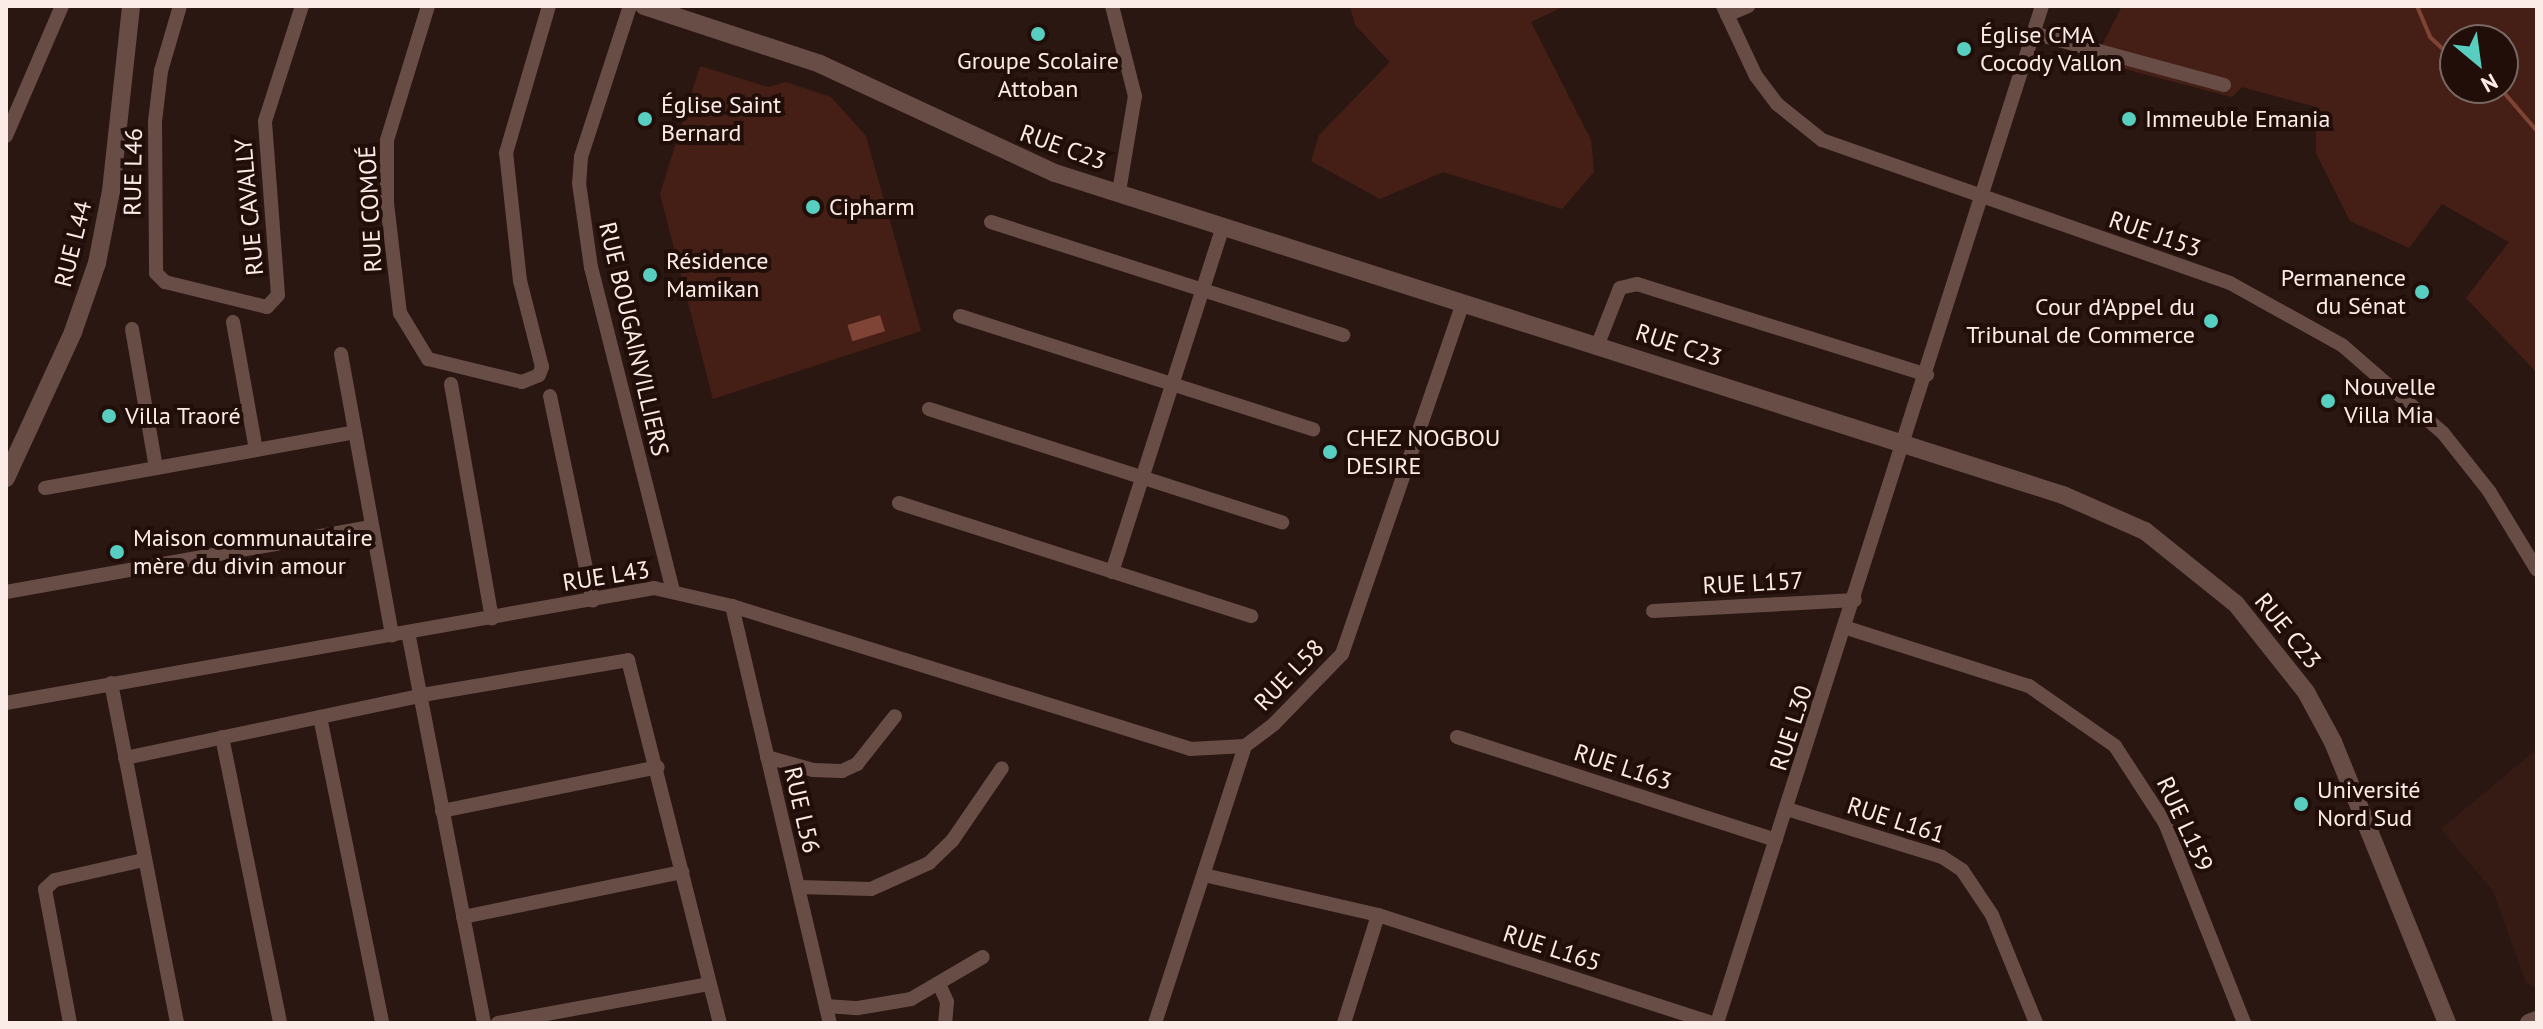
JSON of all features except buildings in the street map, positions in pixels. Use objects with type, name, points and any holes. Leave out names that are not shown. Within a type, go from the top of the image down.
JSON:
[{"type":"street","points":[[6,136],[62,6]]},
{"type":"street","name":"RUE L44","points":[[6,478],[73,332],[97,263],[111,191],[131,6]]},
{"type":"street","name":"RUE L46","points":[[180,6],[161,71],[155,121],[156,273],[165,282],[218,298]]},
{"type":"street","name":"RUE CAVALLY","points":[[218,298],[267,307],[278,295],[265,121],[302,6]]},
{"type":"street","name":"RUE COMOÉ","points":[[428,6],[387,140],[396,287],[407,330],[428,359],[473,373],[522,382],[539,375],[542,367],[520,281],[506,172],[509,135],[549,6]]},
{"type":"street","name":"RUE BOUGAINVILLIERS","points":[[630,6],[581,157],[579,183],[591,267],[673,590]]},
{"type":"street","name":"RUE C23","points":[[644,6],[820,64],[989,145],[1119,192],[2063,495],[2145,531],[2236,604],[2306,692],[2333,742],[2447,1023]]},
{"type":"street","points":[[1112,6],[1135,96],[1119,192]]},
{"type":"street","points":[[1725,10],[1748,6]]},
{"type":"street","name":"RUE L30","points":[[1714,1023],[1847,628],[2042,6]]},
{"type":"street","name":"RUE J153","points":[[1725,10],[1756,76],[1799,124],[1844,152],[2230,283],[2342,345],[2443,433],[2489,491],[2537,570]]},
{"type":"street","points":[[2033,33],[2224,85]]},
{"type":"street","points":[[991,222],[1343,335]]},
{"type":"street","points":[[1112,572],[1223,227]]},
{"type":"street","points":[[1598,344],[1620,288],[1637,284],[1927,375]]},
{"type":"street","name":"RUE L58","points":[[1245,746],[1293,707],[1342,654],[1463,303]]},
{"type":"street","points":[[960,316],[1313,429]]},
{"type":"street","points":[[233,322],[256,450]]},
{"type":"street","points":[[132,329],[156,468]]},
{"type":"street","points":[[341,354],[392,635]]},
{"type":"street","points":[[451,384],[492,618]]},
{"type":"street","points":[[550,396],[593,601]]},
{"type":"street","points":[[929,409],[1282,522]]},
{"type":"street","points":[[45,488],[355,432]]},
{"type":"street","points":[[899,503],[1251,616]]},
{"type":"street","points":[[6,592],[372,527]]},
{"type":"street","name":"RUE L43","points":[[6,703],[408,632],[673,590],[1190,749],[1245,746]]},
{"type":"street","name":"RUE L157","points":[[1653,611],[1855,600]]},
{"type":"street","name":"RUE L56","points":[[732,606],[830,1023]]},
{"type":"street","name":"RUE L159","points":[[1847,628],[2029,686],[2115,746],[2165,823],[2244,1023]]},
{"type":"street","points":[[408,632],[484,1023]]},
{"type":"street","points":[[125,758],[419,696],[628,660],[658,767],[720,1023]]},
{"type":"street","points":[[111,683],[177,1023]]},
{"type":"street","points":[[767,757],[813,770],[842,771],[857,764],[895,716]]},
{"type":"street","points":[[320,717],[382,1023]]},
{"type":"street","points":[[222,737],[280,1023]]},
{"type":"street","name":"RUE L163","points":[[1457,737],[1776,840]]},
{"type":"street","points":[[1155,1023],[1245,746]]},
{"type":"street","points":[[442,811],[658,767]]},
{"type":"street","points":[[798,887],[871,889],[929,863],[952,841],[1002,768]]},
{"type":"street","name":"RUE L161","points":[[1787,809],[1942,857],[1962,870],[1992,915],[2036,1023]]},
{"type":"street","points":[[70,1023],[45,889],[55,880],[143,860]]},
{"type":"street","points":[[463,917],[682,872]]},
{"type":"street","name":"RUE L165","points":[[1204,875],[1378,915],[1714,1023]]},
{"type":"street","points":[[1344,1023],[1378,915]]},
{"type":"street","points":[[826,1006],[884,1006],[940,986],[983,957]]},
{"type":"street","points":[[498,1023],[709,984]]},
{"type":"street","points":[[940,986],[947,1002],[945,1023]]},
{"type":"street","points":[[2529,1023],[2537,1020]]},
{"type":"shaded area","points":[[1350,6],[1565,6],[1531,22],[1591,140],[1594,172],[1562,209],[1443,172],[1380,199],[1311,161],[1319,135],[1390,62],[1355,25]]},
{"type":"shaded area","points":[[2122,6],[2537,6],[2537,373],[2466,298],[2509,242],[2442,204],[2409,248],[2350,221],[2316,153],[2316,107],[2242,87],[2232,97],[2094,61]]},
{"type":"shaded area","points":[[700,66],[768,87],[786,82],[831,97],[866,136],[921,331],[713,399],[660,194]]},
{"type":"shaded area","points":[[880,315],[885,331],[852,341],[847,325]]},
{"type":"shaded area","points":[[2537,749],[2537,988],[2526,983],[2493,891],[2441,829]]},
{"type":"waterway","points":[[2417,6],[2430,37],[2439,45]]},
{"type":"waterway","points":[[2514,104],[2537,131]]},
{"type":"place","name":"Groupe Scolaire Attoban","points":[[1038,34]]},
{"type":"place","name":"Église CMA Cocody Vallon","points":[[1964,49]]},
{"type":"place","name":"Église Saint Bernard","points":[[645,119]]},
{"type":"place","name":"Immeuble Emania","points":[[2129,119]]},
{"type":"place","name":"Cipharm","points":[[813,207]]},
{"type":"place","name":"Résidence Mamikan","points":[[650,275]]},
{"type":"place","name":"Permanence du Sénat","points":[[2422,292]]},
{"type":"place","name":"Cour d'Appel du Tribunal de Commerce","points":[[2211,321]]},
{"type":"place","name":"Nouvelle Villa Mia","points":[[2328,401]]},
{"type":"place","name":"Villa Traoré","points":[[109,416]]},
{"type":"place","name":"CHEZ NOGBOU DESIRE","points":[[1330,452]]},
{"type":"place","name":"Maison communautaire mère du divin amour","points":[[117,552]]},
{"type":"place","name":"Université Nord Sud","points":[[2301,804]]}]
